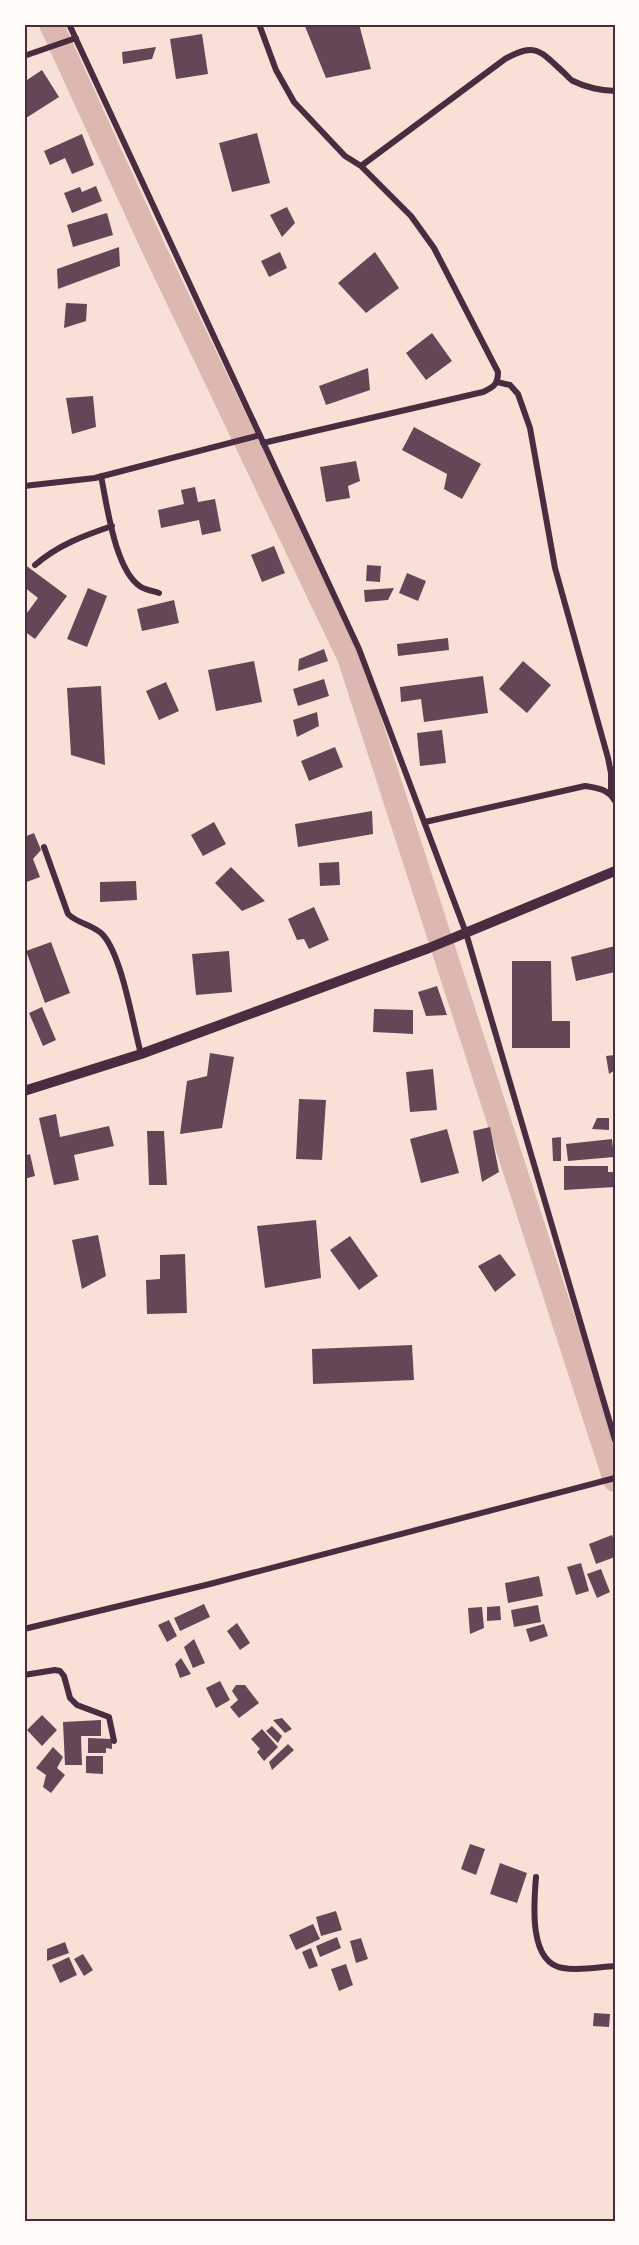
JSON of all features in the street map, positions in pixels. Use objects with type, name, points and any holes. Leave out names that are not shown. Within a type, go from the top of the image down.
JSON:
[{"type":"street","points":[[69,24],[359,649],[425,822],[462,934],[615,1440]]},
{"type":"street","points":[[259,24],[276,70],[294,102],[345,156],[361,166],[411,216],[434,248],[498,372],[494,387],[483,392],[263,443]]},
{"type":"street","points":[[24,56],[76,38]]},
{"type":"street","points":[[361,166],[505,59],[524,49],[540,52],[573,81],[603,91],[615,91]]},
{"type":"street","points":[[497,382],[510,385],[518,394],[530,428],[555,567],[609,758],[611,795]]},
{"type":"street","points":[[24,486],[100,476],[260,435]]},
{"type":"street","points":[[100,476],[123,564],[131,579],[141,587],[159,593]]},
{"type":"street","points":[[35,566],[64,543],[112,526]]},
{"type":"street","points":[[425,822],[585,786],[600,788],[611,795],[615,801]]},
{"type":"street","points":[[44,848],[68,914],[75,921],[102,933],[117,959],[141,1054]]},
{"type":"street","points":[[24,1090],[141,1054],[429,948],[615,871]]},
{"type":"street","points":[[24,1629],[210,1584],[615,1478]]},
{"type":"street","points":[[24,1675],[60,1671],[70,1698],[76,1705],[109,1717],[114,1741]]},
{"type":"street","points":[[536,1877],[533,1907],[535,1931],[542,1952],[554,1965],[563,1968],[615,1966]]},
{"type":"building","points":[[304,24],[359,24],[371,69],[326,78]]},
{"type":"building","points":[[202,34],[208,74],[176,79],[170,39]]},
{"type":"building","points":[[156,47],[152,59],[123,64],[122,52]]},
{"type":"building","points":[[42,70],[59,97],[26,118],[24,115],[24,82]]},
{"type":"building","points":[[257,133],[270,183],[232,192],[219,143]]},
{"type":"building","points":[[82,134],[94,165],[72,174],[65,158],[50,165],[44,151]]},
{"type":"building","points":[[96,186],[102,201],[72,213],[64,193],[80,187],[82,192]]},
{"type":"building","points":[[287,207],[295,223],[282,237],[270,215]]},
{"type":"building","points":[[107,213],[113,235],[73,247],[67,225]]},
{"type":"building","points":[[119,247],[120,266],[58,289],[57,269]]},
{"type":"building","points":[[280,252],[287,268],[269,277],[261,261]]},
{"type":"building","points":[[375,252],[399,288],[366,313],[338,283]]},
{"type":"building","points":[[66,303],[87,304],[86,321],[64,328]]},
{"type":"building","points":[[432,333],[452,361],[426,380],[406,353]]},
{"type":"building","points":[[368,368],[370,390],[326,405],[319,386]]},
{"type":"building","points":[[93,396],[96,427],[72,434],[66,398]]},
{"type":"building","points":[[414,427],[481,464],[462,499],[444,489],[447,474],[402,450]]},
{"type":"building","points":[[356,461],[360,481],[348,486],[350,498],[326,502],[320,467]]},
{"type":"building","points":[[195,487],[198,502],[215,499],[221,531],[202,535],[199,520],[161,528],[158,510],[184,504],[181,490]]},
{"type":"building","points":[[274,546],[285,573],[262,582],[251,555]]},
{"type":"building","points":[[24,564],[67,596],[35,639],[24,631],[24,617],[38,598],[24,587]]},
{"type":"building","points":[[367,565],[381,566],[380,582],[366,581]]},
{"type":"building","points":[[407,573],[426,581],[418,601],[399,593]]},
{"type":"building","points":[[88,588],[107,596],[87,647],[67,639]]},
{"type":"building","points":[[394,588],[388,600],[365,602],[364,590]]},
{"type":"building","points":[[174,600],[179,623],[142,631],[137,609]]},
{"type":"building","points":[[448,638],[449,650],[398,656],[397,644]]},
{"type":"building","points":[[324,649],[328,661],[298,671],[299,659]]},
{"type":"building","points":[[254,661],[262,702],[216,711],[208,670]]},
{"type":"building","points":[[523,661],[551,685],[527,713],[499,689]]},
{"type":"building","points":[[483,676],[488,713],[424,722],[421,699],[401,702],[400,687]]},
{"type":"building","points":[[324,679],[329,696],[298,706],[293,689]]},
{"type":"building","points":[[166,682],[179,711],[159,720],[146,691]]},
{"type":"building","points":[[101,686],[105,765],[71,755],[67,688]]},
{"type":"building","points":[[317,712],[319,726],[297,737],[293,720]]},
{"type":"building","points":[[442,730],[446,763],[420,766],[417,733]]},
{"type":"building","points":[[335,747],[343,767],[309,781],[301,761]]},
{"type":"building","points":[[372,811],[373,834],[298,847],[295,824]]},
{"type":"building","points":[[214,822],[226,844],[203,856],[191,835]]},
{"type":"building","points":[[34,833],[41,850],[33,859],[40,877],[24,883],[24,837]]},
{"type":"building","points":[[339,862],[340,885],[320,886],[319,863]]},
{"type":"building","points":[[231,867],[265,901],[242,911],[215,883]]},
{"type":"building","points":[[136,881],[137,900],[100,902],[100,882]]},
{"type":"building","points":[[314,907],[329,940],[309,949],[304,939],[297,940],[288,919]]},
{"type":"building","points":[[51,942],[70,993],[45,1003],[26,951]]},
{"type":"building","points":[[615,946],[615,972],[576,981],[571,957]]},
{"type":"building","points":[[229,951],[232,992],[196,995],[192,954]]},
{"type":"building","points":[[512,961],[551,961],[552,1021],[570,1021],[570,1048],[512,1048]]},
{"type":"building","points":[[437,986],[447,1015],[426,1016],[418,992]]},
{"type":"building","points":[[42,1007],[56,1040],[43,1046],[29,1013]]},
{"type":"building","points":[[374,1009],[413,1010],[413,1034],[373,1032]]},
{"type":"building","points":[[210,1053],[234,1057],[222,1128],[180,1134],[187,1081],[207,1076]]},
{"type":"building","points":[[615,1055],[615,1070],[609,1074],[606,1056]]},
{"type":"building","points":[[433,1069],[437,1110],[410,1112],[406,1072]]},
{"type":"building","points":[[299,1099],[326,1100],[322,1160],[296,1159]]},
{"type":"building","points":[[56,1114],[60,1137],[109,1126],[114,1146],[74,1155],[79,1180],[54,1185],[39,1118]]},
{"type":"building","points":[[597,1118],[609,1118],[609,1130],[592,1129]]},
{"type":"building","points":[[490,1127],[499,1172],[482,1182],[473,1131]]},
{"type":"building","points":[[447,1129],[459,1173],[421,1183],[410,1139]]},
{"type":"building","points":[[147,1131],[164,1131],[167,1185],[149,1185]]},
{"type":"building","points":[[561,1137],[561,1161],[553,1161],[552,1138]]},
{"type":"building","points":[[612,1139],[614,1157],[568,1161],[566,1144]]},
{"type":"building","points":[[30,1154],[35,1176],[24,1179],[24,1156]]},
{"type":"building","points":[[564,1166],[608,1166],[608,1172],[615,1172],[615,1187],[564,1190]]},
{"type":"building","points":[[316,1220],[321,1278],[265,1288],[257,1226]]},
{"type":"building","points":[[98,1235],[106,1276],[82,1289],[72,1240]]},
{"type":"building","points":[[350,1236],[378,1276],[359,1290],[330,1250]]},
{"type":"building","points":[[185,1254],[187,1313],[147,1314],[146,1280],[160,1279],[160,1255]]},
{"type":"building","points":[[500,1254],[516,1275],[495,1292],[478,1266]]},
{"type":"building","points":[[412,1345],[414,1380],[313,1384],[312,1349]]},
{"type":"building","points":[[612,1535],[615,1543],[615,1557],[596,1564],[589,1544]]},
{"type":"building","points":[[581,1563],[589,1591],[576,1595],[567,1567]]},
{"type":"building","points":[[601,1569],[610,1592],[597,1598],[587,1574]]},
{"type":"building","points":[[539,1576],[543,1596],[508,1603],[505,1583]]},
{"type":"building","points":[[204,1604],[210,1617],[180,1631],[174,1618]]},
{"type":"building","points":[[538,1605],[541,1622],[514,1627],[511,1610]]},
{"type":"building","points":[[500,1606],[501,1620],[487,1621],[487,1607]]},
{"type":"building","points":[[482,1607],[484,1628],[470,1634],[468,1608]]},
{"type":"building","points":[[169,1620],[177,1636],[167,1642],[158,1625]]},
{"type":"building","points":[[237,1623],[250,1643],[240,1650],[227,1631]]},
{"type":"building","points":[[544,1624],[548,1636],[530,1642],[526,1629]]},
{"type":"building","points":[[194,1639],[205,1663],[193,1668],[184,1647]]},
{"type":"building","points":[[181,1658],[191,1674],[180,1678],[175,1664]]},
{"type":"building","points":[[220,1681],[230,1700],[216,1708],[206,1688]]},
{"type":"building","points":[[236,1685],[245,1685],[259,1703],[239,1718],[230,1707],[238,1700],[232,1691]]},
{"type":"building","points":[[42,1715],[57,1730],[42,1746],[27,1730]]},
{"type":"building","points":[[282,1718],[292,1729],[285,1733],[273,1720]]},
{"type":"building","points":[[101,1720],[101,1736],[81,1736],[82,1765],[65,1765],[63,1722]]},
{"type":"building","points":[[272,1726],[282,1736],[278,1743],[266,1731]]},
{"type":"building","points":[[262,1729],[278,1747],[264,1761],[257,1752],[260,1749],[251,1739]]},
{"type":"building","points":[[88,1738],[112,1739],[112,1749],[106,1748],[106,1753],[88,1753]]},
{"type":"building","points":[[288,1744],[294,1750],[272,1770],[269,1762]]},
{"type":"building","points":[[53,1747],[63,1757],[57,1768],[65,1775],[51,1793],[43,1787],[46,1775],[36,1768]]},
{"type":"building","points":[[86,1756],[103,1756],[103,1774],[86,1773]]},
{"type":"building","points":[[470,1844],[485,1849],[476,1875],[461,1869]]},
{"type":"building","points":[[500,1863],[527,1873],[517,1903],[490,1894]]},
{"type":"building","points":[[336,1911],[342,1930],[321,1936],[316,1917]]},
{"type":"building","points":[[313,1924],[320,1939],[296,1950],[289,1935]]},
{"type":"building","points":[[337,1937],[341,1948],[320,1957],[316,1946]]},
{"type":"building","points":[[361,1938],[368,1959],[356,1963],[350,1941]]},
{"type":"building","points":[[65,1942],[69,1953],[47,1961],[47,1949]]},
{"type":"building","points":[[311,1948],[318,1966],[309,1969],[302,1952]]},
{"type":"building","points":[[83,1954],[93,1970],[84,1976],[74,1959]]},
{"type":"building","points":[[69,1957],[77,1975],[60,1983],[52,1965]]},
{"type":"building","points":[[346,1964],[353,1985],[339,1991],[331,1969]]},
{"type":"building","points":[[594,2013],[610,2014],[609,2027],[593,2026]]},
{"type":"waterway","points":[[51,24],[152,245],[349,657],[615,1480]]}]
